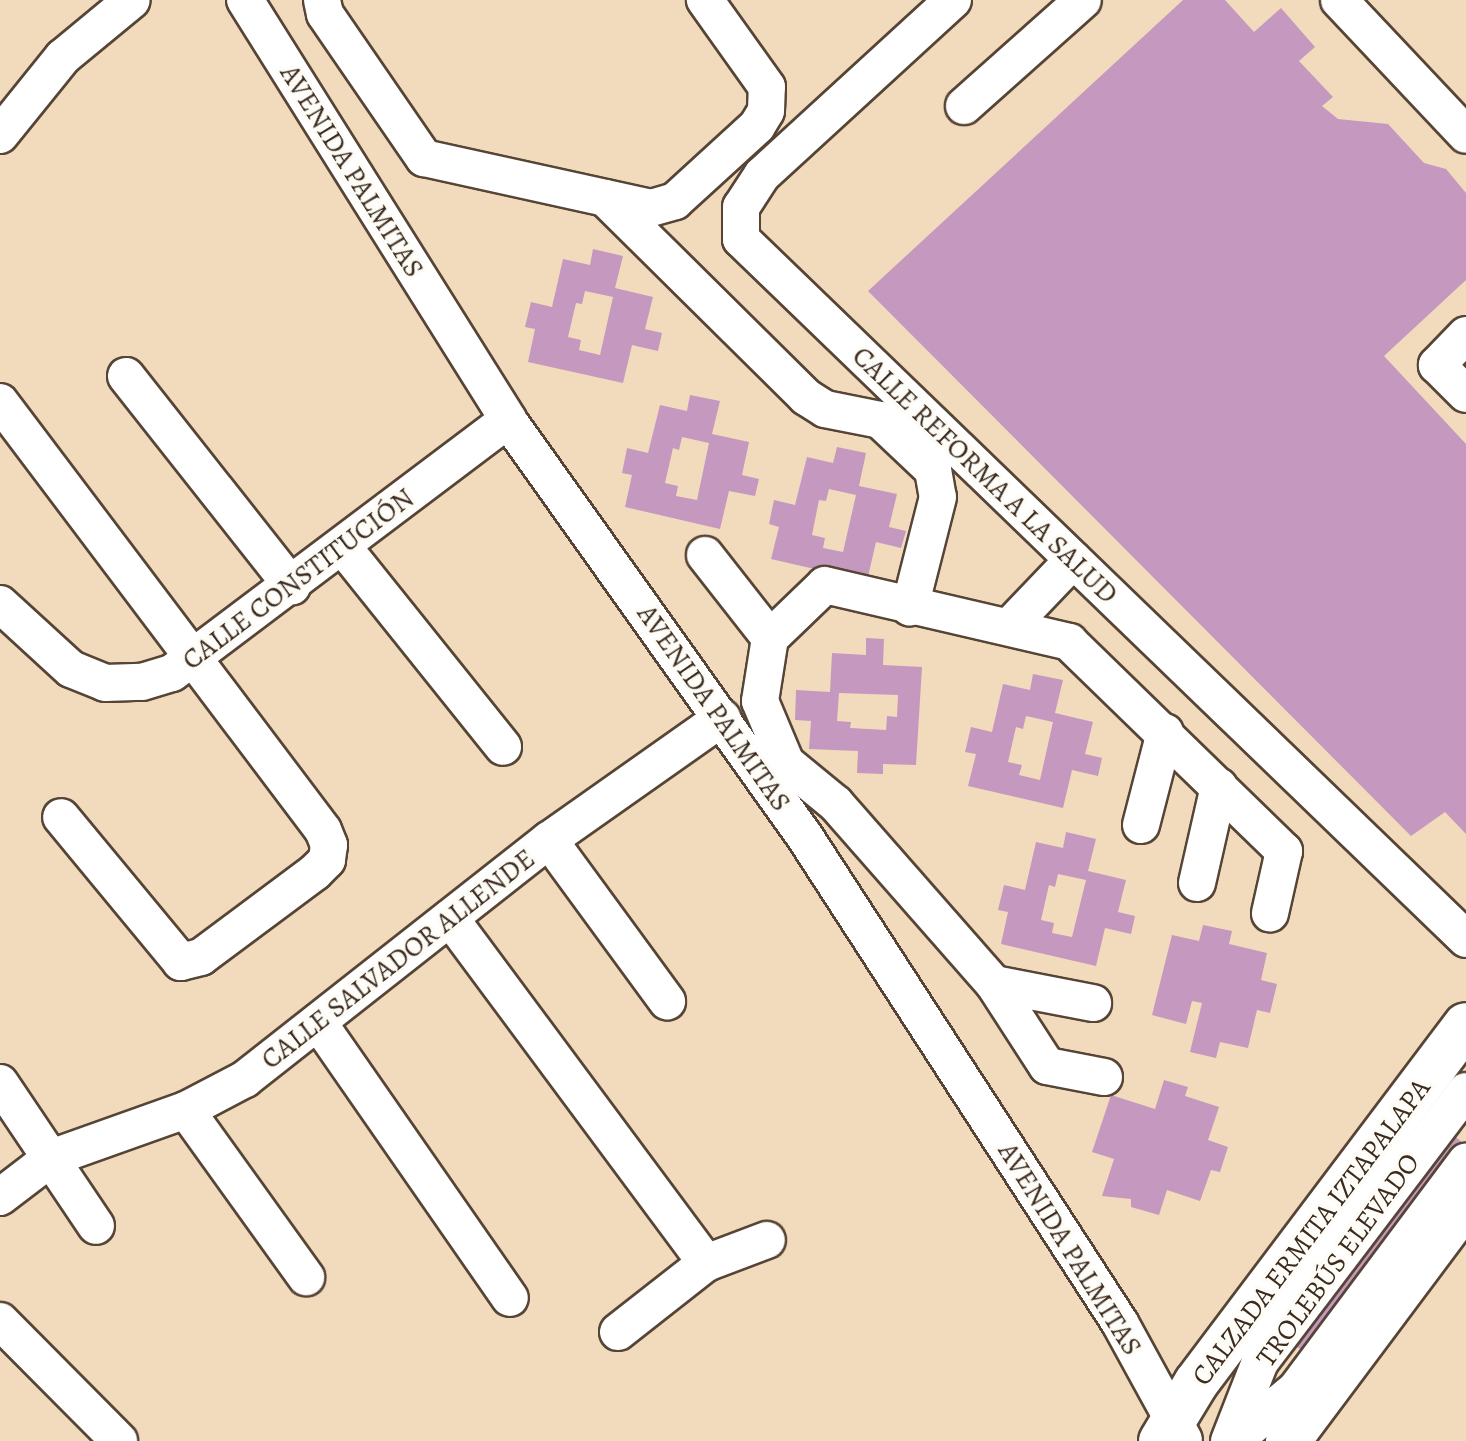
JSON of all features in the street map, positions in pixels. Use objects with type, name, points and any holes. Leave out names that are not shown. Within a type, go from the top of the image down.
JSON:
[{"type":"main road","name":"CALZADA ERMITA IZTAPALAPA","points":[[1173,1434],[1196,1383],[1466,1025]]},
{"type":"main road","points":[[1288,1441],[1466,1203]]},
{"type":"street","points":[[0,135],[63,57],[132,0]]},
{"type":"street","name":"AVENIDA PALMITAS","points":[[245,0],[508,420],[722,718],[1120,1323],[1173,1434]]},
{"type":"street","points":[[322,0],[325,14],[424,158],[651,208],[668,206],[763,119],[767,87],[705,0]]},
{"type":"street","name":"CALLE REFORMA A LA SALUD","points":[[953,0],[762,175],[741,207],[741,239],[1466,939]]},
{"type":"street","points":[[964,106],[1083,0]]},
{"type":"street","points":[[1339,0],[1466,135]]},
{"type":"street","points":[[605,198],[806,397],[825,409],[880,420],[933,470],[938,497],[910,607]]},
{"type":"street","points":[[1466,335],[1437,365],[1466,394]]},
{"type":"street","points":[[126,376],[292,586]]},
{"type":"street","points":[[0,402],[323,830],[327,860],[201,957],[181,962],[61,817]]},
{"type":"street","name":"CALLE CONSTITUCIÓN","points":[[0,605],[71,669],[105,683],[142,682],[192,660],[508,420]]},
{"type":"street","points":[[343,547],[503,747]]},
{"type":"street","points":[[705,555],[770,638]]},
{"type":"street","points":[[1009,627],[1073,560]]},
{"type":"street","points":[[1104,1077],[1047,1066],[994,984],[836,804],[786,763],[760,701],[770,638],[825,585],[910,607],[1059,637],[1078,648],[1284,851],[1270,913]]},
{"type":"street","name":"CALLE SALVADOR ALLENDE","points":[[0,1197],[51,1158],[186,1110],[245,1079],[549,840],[722,718]]},
{"type":"street","points":[[1141,825],[1165,732]]},
{"type":"street","points":[[1197,883],[1219,786]]},
{"type":"street","points":[[549,840],[667,1001]]},
{"type":"street","points":[[450,918],[706,1263]]},
{"type":"street","points":[[994,984],[1093,1003]]},
{"type":"street","points":[[318,1022],[510,1298]]},
{"type":"street","points":[[0,1083],[96,1226]]},
{"type":"street","name":"TROLEBÚS ELEVADO","points":[[1231,1441],[1260,1362],[1466,1091]]},
{"type":"street","points":[[186,1110],[306,1277]]},
{"type":"street","name":"TROLEBÚS ELEVADO","points":[[1231,1441],[1296,1389],[1466,1162]]},
{"type":"street","points":[[618,1332],[706,1263],[767,1240]]},
{"type":"street","points":[[0,1321],[119,1441]]},
{"type":"building","points":[[1183,0],[1225,0],[1254,32],[1281,8],[1315,47],[1299,61],[1333,97],[1322,106],[1338,119],[1388,124],[1424,163],[1446,169],[1466,193],[1466,280],[1384,356],[1466,444],[1466,834],[1445,812],[1411,836],[868,291]]},
{"type":"building","points":[[593,249],[623,256],[615,288],[653,297],[645,329],[662,333],[658,351],[632,345],[623,383],[528,362],[535,329],[525,327],[531,302],[552,307],[563,259],[590,265]],"holes":[[[585,291],[613,297],[600,355],[579,350],[581,340],[568,337],[576,303],[582,304]]]},
{"type":"building","points":[[690,395],[720,401],[712,434],[749,442],[742,475],[759,479],[755,496],[729,491],[720,529],[625,507],[632,475],[622,473],[627,448],[648,453],[660,405],[687,411]],"holes":[[[682,437],[709,443],[697,500],[676,496],[678,486],[665,483],[673,448],[679,450]]]},
{"type":"building","points":[[837,447],[866,453],[859,486],[897,494],[889,527],[906,531],[901,548],[876,542],[867,581],[771,559],[779,527],[769,524],[774,500],[795,505],[807,457],[833,463]],"holes":[[[829,489],[856,495],[843,552],[823,548],[825,538],[812,535],[819,500],[826,501]]]},
{"type":"building","points":[[866,638],[884,639],[883,665],[922,667],[916,765],[883,764],[883,774],[857,773],[858,751],[809,749],[811,721],[795,720],[796,690],[830,692],[832,653],[866,655]],"holes":[[[839,693],[898,695],[897,717],[887,716],[886,730],[850,728],[851,722],[837,721]]]},
{"type":"building","points":[[1033,674],[1063,680],[1055,713],[1093,722],[1085,754],[1102,758],[1098,776],[1072,770],[1063,808],[968,786],[976,754],[965,752],[971,727],[992,732],[1003,684],[1030,690]],"holes":[[[1026,716],[1053,722],[1040,780],[1019,775],[1022,765],[1008,762],[1016,727],[1023,729]]]},
{"type":"building","points":[[1066,832],[1096,839],[1088,871],[1126,880],[1118,912],[1135,916],[1131,934],[1105,928],[1096,966],[1001,944],[1008,912],[998,910],[1004,885],[1025,890],[1036,842],[1063,848]],"holes":[[[1058,874],[1086,880],[1072,937],[1052,933],[1054,923],[1041,920],[1049,885],[1055,887]]]},
{"type":"building","points":[[1203,925],[1232,931],[1229,944],[1267,953],[1261,980],[1277,984],[1270,1013],[1257,1010],[1248,1048],[1220,1042],[1216,1058],[1190,1052],[1202,1003],[1192,1001],[1186,1024],[1152,1015],[1172,935],[1199,941]]},
{"type":"building","points":[[1164,1080],[1188,1087],[1185,1096],[1219,1107],[1208,1140],[1228,1147],[1220,1172],[1211,1170],[1200,1201],[1167,1190],[1159,1215],[1131,1207],[1131,1199],[1102,1196],[1114,1159],[1092,1152],[1111,1095],[1155,1109]]},
{"type":"building","points":[[1445,1129],[1466,1145],[1304,1352],[1288,1340]]}]
